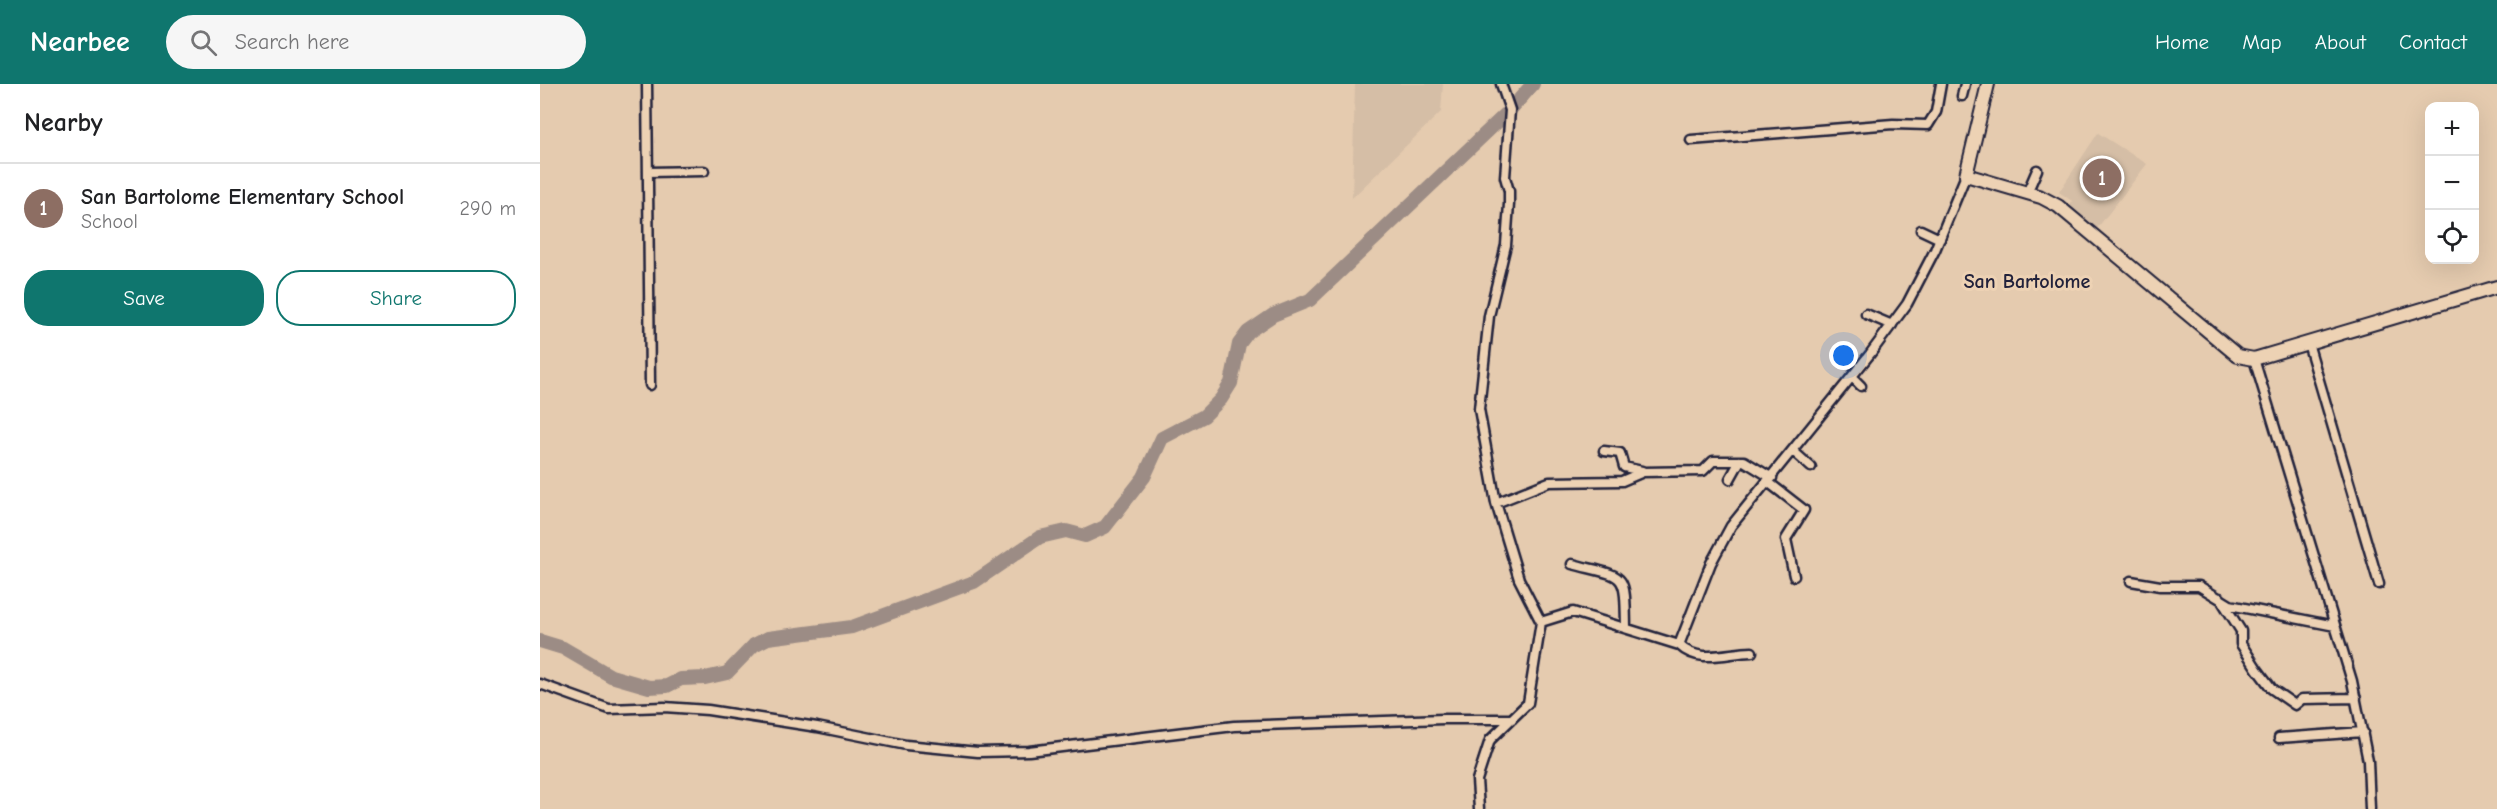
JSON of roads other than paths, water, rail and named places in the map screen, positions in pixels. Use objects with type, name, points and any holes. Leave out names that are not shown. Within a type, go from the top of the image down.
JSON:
[{"type":"street","points":[[647,84],[650,385]]},
{"type":"street","points":[[1479,809],[1477,780],[1490,740],[1528,703],[1541,622],[1519,579],[1496,503],[1479,409],[1490,316],[1506,245],[1509,204],[1509,191],[1505,177],[1510,110],[1501,84]]},
{"type":"street","points":[[1691,140],[1893,124],[1928,125],[1936,112],[1941,84]]},
{"type":"street","points":[[1962,96],[1965,84]]},
{"type":"street","points":[[1679,645],[1711,563],[1731,526],[1852,377],[1918,287],[1966,175],[1988,84]]},
{"type":"street","points":[[2027,193],[2037,170]]},
{"type":"street","points":[[648,172],[704,171]]},
{"type":"street","points":[[1966,175],[2050,202],[2065,212],[2231,353],[2254,359],[2497,287]]},
{"type":"street","points":[[1921,230],[1940,239]]},
{"type":"street","points":[[1866,314],[1892,325]]},
{"type":"street","points":[[2308,343],[2379,584]]},
{"type":"street","points":[[2254,359],[2356,698],[2368,761],[2370,809]]},
{"type":"street","points":[[1852,377],[1861,386]]},
{"type":"street","points":[[1604,450],[1620,453],[1624,467],[1643,472],[1702,471],[1712,461],[1740,461],[1770,480],[1804,510],[1786,539],[1794,576]]},
{"type":"street","points":[[1792,451],[1811,467]]},
{"type":"street","points":[[1730,479],[1740,461]]},
{"type":"street","points":[[1496,503],[1549,482],[1624,481],[1643,472]]},
{"type":"street","points":[[1572,564],[1613,574],[1622,581],[1625,587],[1626,628]]},
{"type":"street","points":[[2130,581],[2160,586],[2199,586],[2218,595],[2230,605],[2335,626]]},
{"type":"street","points":[[2218,595],[2241,631],[2241,644],[2271,689],[2280,696],[2295,705],[2302,699],[2356,698]]},
{"type":"street","points":[[1541,622],[1573,612],[1679,645],[1688,652],[1719,658],[1732,652],[1752,652]]},
{"type":"street","points":[[540,684],[609,709],[701,709],[817,727],[906,745],[978,752],[1029,751],[1234,726],[1444,718],[1512,719]]},
{"type":"street","points":[[2279,738],[2362,732]]},
{"type":"waterway","points":[[540,641],[563,648],[611,676],[649,687],[667,686],[681,679],[705,678],[727,673],[754,645],[768,638],[852,627],[974,582],[1040,537],[1066,531],[1085,536],[1105,527],[1144,477],[1162,438],[1204,416],[1221,399],[1231,383],[1239,344],[1248,332],[1273,315],[1310,300],[1510,110],[1533,84]]},
{"type":"place","name":"San Bartolome Elementary School","points":[[2102,178]]},
{"type":"district","name":"San Bartolome","points":[[2027,281]]}]
